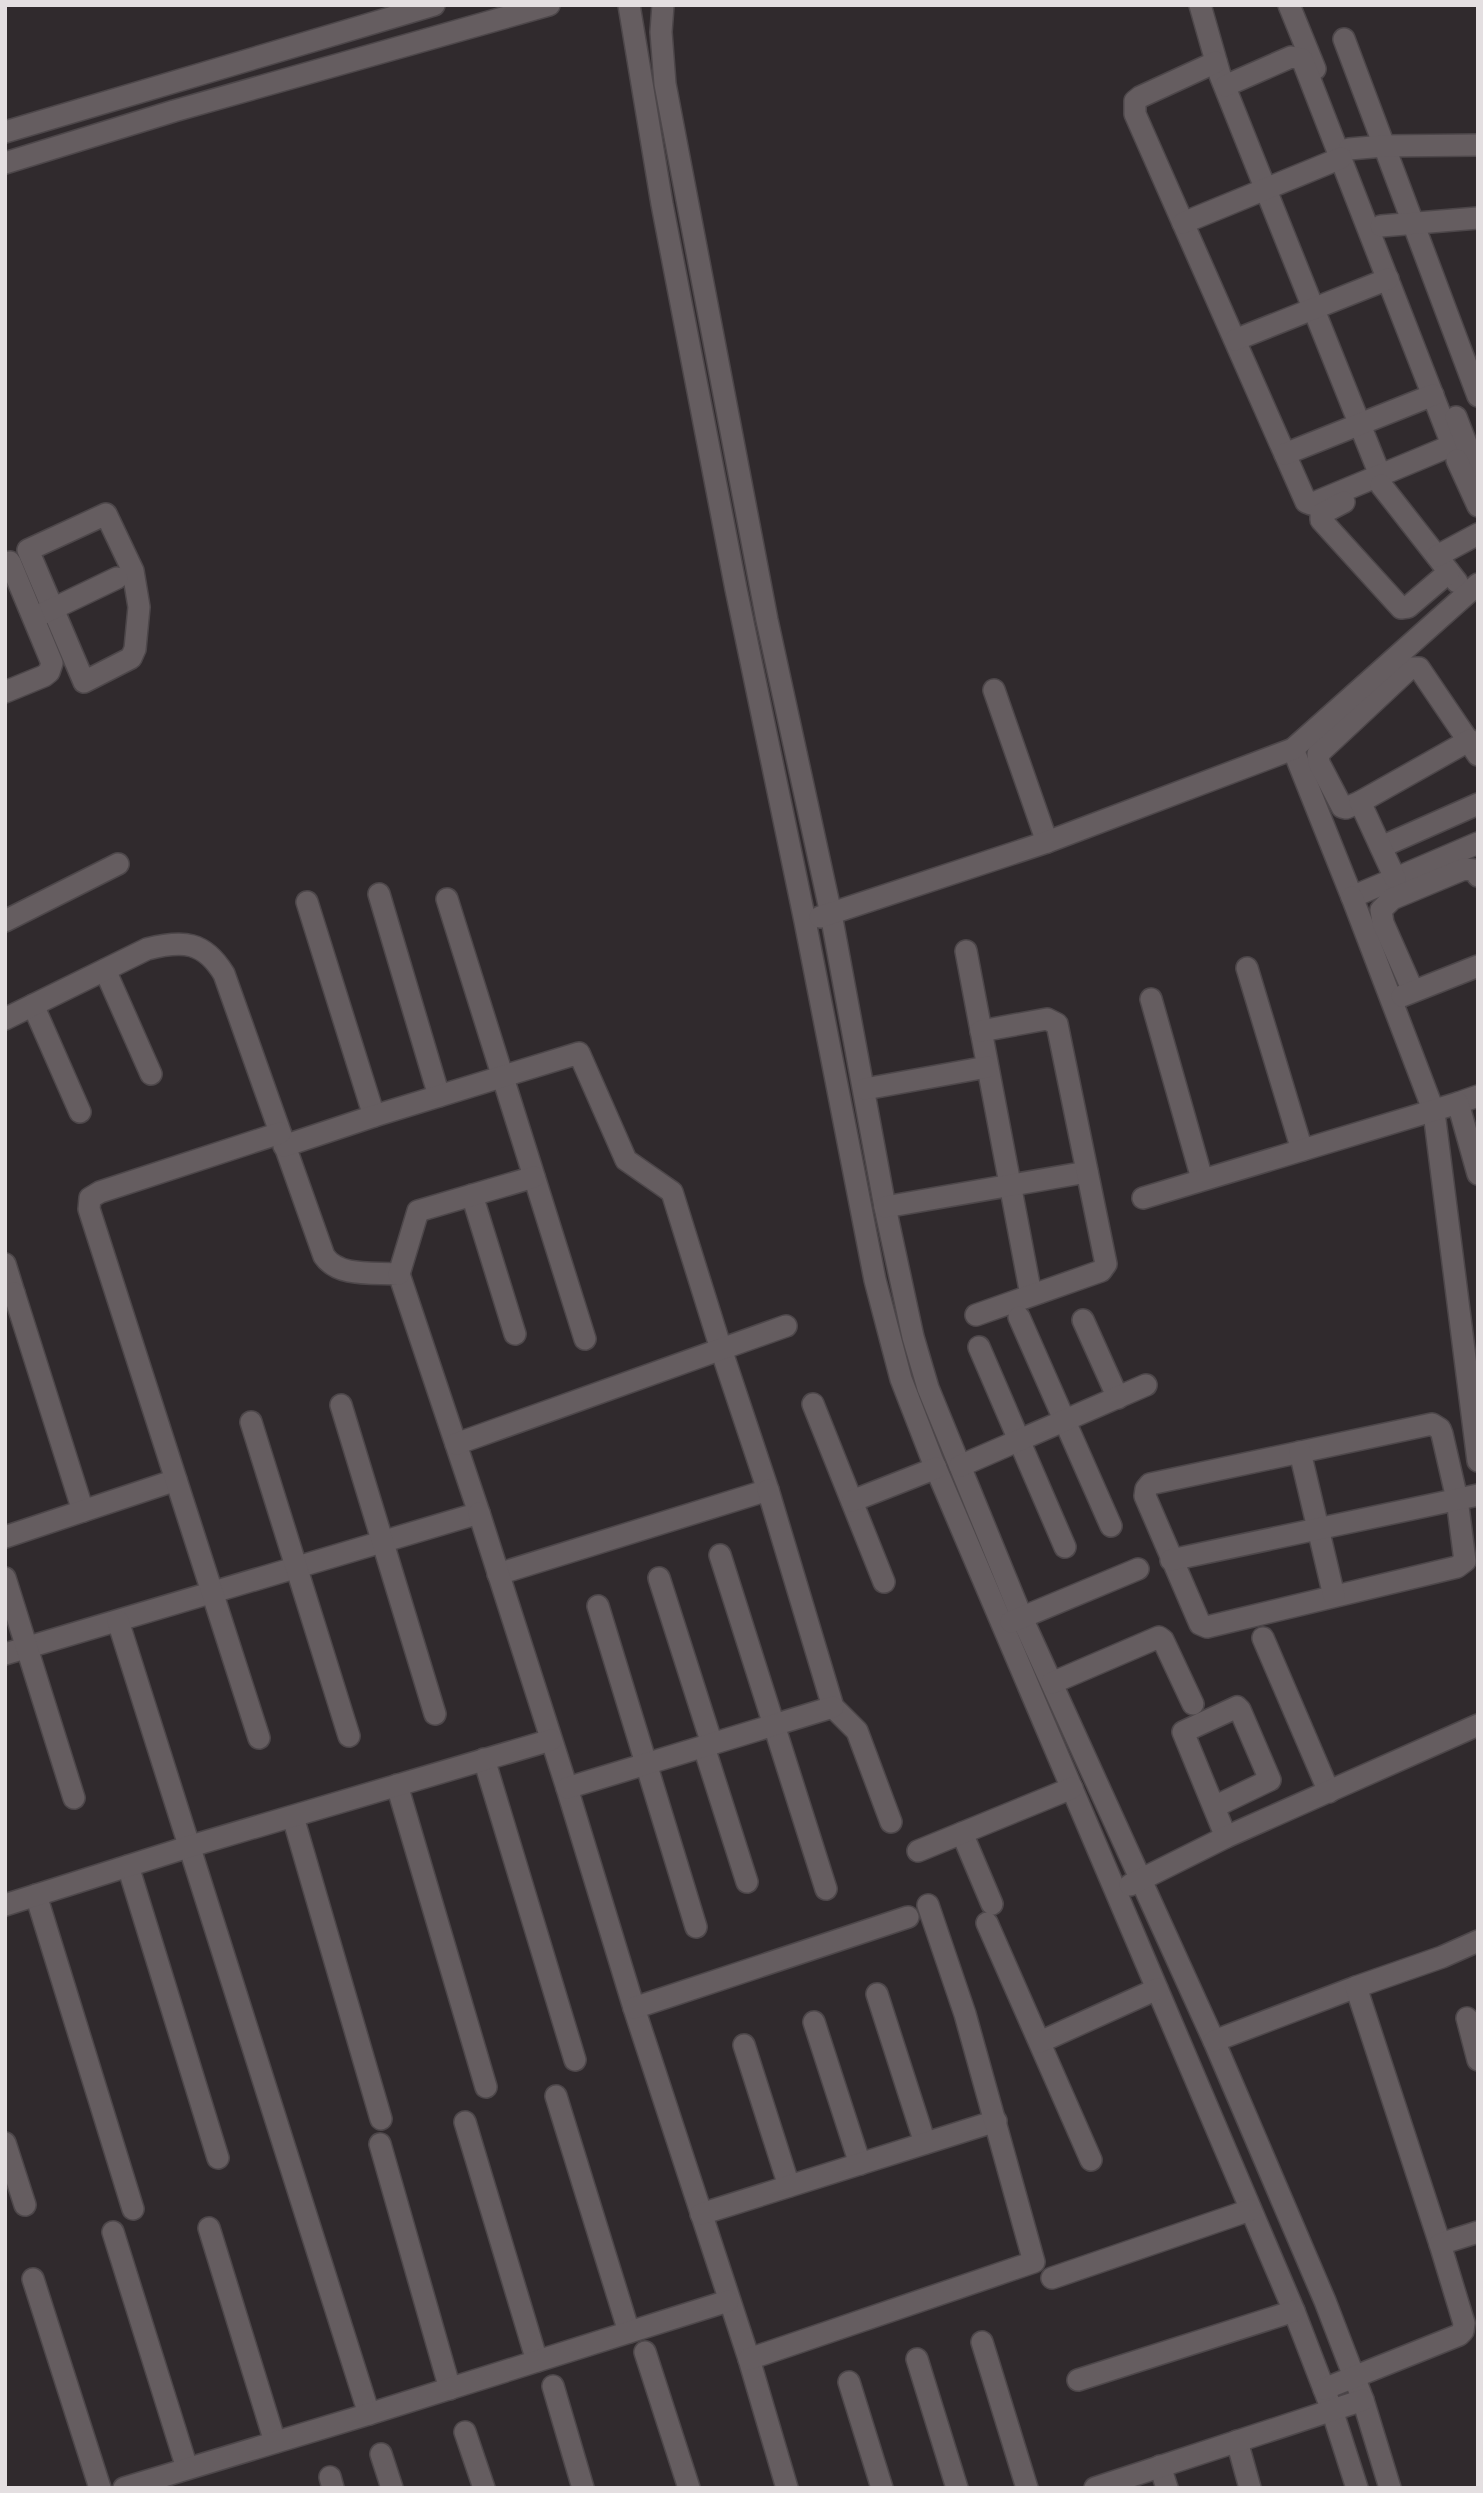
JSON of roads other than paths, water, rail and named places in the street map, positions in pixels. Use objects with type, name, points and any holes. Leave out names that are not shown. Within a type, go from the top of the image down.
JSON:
[{"type":"street","points":[[5,132],[434,5]]},
{"type":"street","points":[[5,163],[187,107],[549,5]]},
{"type":"street","points":[[629,5],[662,204],[736,589],[805,921],[875,1280],[901,1379],[936,1468],[1013,1621],[1052,1683],[1214,2041],[1320,2289],[1363,2400],[1390,2488]]},
{"type":"street","points":[[663,5],[661,32],[666,84],[767,620],[831,914],[885,1207],[913,1337],[928,1388],[960,1466],[1072,1788],[1294,2311],[1332,2410],[1357,2488]]},
{"type":"street","points":[[805,921],[1047,842],[1293,749],[1473,589],[1443,564],[1380,480],[1225,86],[1200,5]]},
{"type":"street","points":[[1289,5],[1450,445],[1325,510],[1321,514],[1321,520],[1401,608],[1409,607],[1443,564],[1478,534]]},
{"type":"street","points":[[1344,39],[1476,389]]},
{"type":"street","points":[[1225,86],[1291,57],[1303,59],[1345,154],[1381,226],[1478,474]]},
{"type":"street","points":[[1216,62],[1140,97],[1134,107],[1140,126],[1308,504],[1448,454],[1455,456],[1458,461],[1478,506]]},
{"type":"street","points":[[1183,223],[1345,154],[1384,146],[1478,145]]},
{"type":"street","points":[[1381,226],[1478,218]]},
{"type":"street","points":[[1234,340],[1388,279]]},
{"type":"street","points":[[1285,454],[1433,396]]},
{"type":"street","points":[[106,514],[133,571],[139,607],[135,649],[131,657],[84,682],[54,608],[28,550],[106,514]]},
{"type":"street","points":[[5,692],[44,676],[52,668],[10,562]]},
{"type":"street","points":[[34,618],[117,578]]},
{"type":"street","points":[[1410,668],[1419,668],[1474,747],[1360,802],[1342,807],[1319,763],[1318,754],[1410,668]]},
{"type":"street","points":[[994,690],[1047,842]]},
{"type":"street","points":[[1293,749],[1434,1111],[1478,1461]]},
{"type":"street","points":[[1360,802],[1395,878]]},
{"type":"street","points":[[1381,847],[1478,804]]},
{"type":"street","points":[[1352,897],[1478,843]]},
{"type":"street","points":[[5,922],[118,864]]},
{"type":"street","points":[[1413,991],[1382,923],[1381,910],[1385,903],[1392,899],[1464,869],[1474,870],[1478,876]]},
{"type":"street","points":[[379,894],[439,1096]]},
{"type":"street","points":[[447,899],[585,1339]]},
{"type":"street","points":[[307,902],[374,1116]]},
{"type":"street","points":[[5,1019],[148,949],[163,945],[189,944],[205,950],[215,958],[224,974],[324,1256],[330,1265],[344,1271],[399,1274]]},
{"type":"street","points":[[966,951],[1031,1296]]},
{"type":"street","points":[[1391,1000],[1478,966]]},
{"type":"street","points":[[1247,968],[1302,1150]]},
{"type":"street","points":[[105,970],[151,1074]]},
{"type":"street","points":[[1151,999],[1202,1179]]},
{"type":"street","points":[[33,1005],[80,1112]]},
{"type":"street","points":[[976,1315],[1101,1271],[1105,1267],[1057,1024],[1047,1020],[981,1031]]},
{"type":"street","points":[[258,1738],[89,1209],[90,1198],[282,1140],[374,1116],[579,1053],[626,1160],[672,1192],[768,1490],[833,1707],[857,1731],[891,1822]]},
{"type":"street","points":[[865,1089],[987,1067]]},
{"type":"street","points":[[1143,1198],[1468,1100],[1478,1174]]},
{"type":"street","points":[[885,1207],[1087,1172]]},
{"type":"street","points":[[534,1177],[418,1211],[399,1274],[567,1788],[634,2008],[749,2359],[787,2488]]},
{"type":"street","points":[[472,1195],[515,1334]]},
{"type":"street","points":[[5,1264],[10,1294],[83,1511]]},
{"type":"street","points":[[1019,1317],[1111,1526]]},
{"type":"street","points":[[1083,1320],[1118,1398]]},
{"type":"street","points":[[456,1444],[786,1326]]},
{"type":"street","points":[[979,1348],[1065,1547]]},
{"type":"street","points":[[960,1466],[1146,1385]]},
{"type":"street","points":[[813,1404],[884,1582]]},
{"type":"street","points":[[341,1405],[435,1714]]},
{"type":"street","points":[[251,1422],[349,1736]]},
{"type":"street","points":[[1433,1424],[1440,1429],[1457,1499],[1466,1556],[1462,1564],[1334,1597],[1204,1626],[1200,1624],[1145,1496],[1146,1489],[1150,1484],[1300,1452],[1433,1424]]},
{"type":"street","points":[[1300,1452],[1334,1597]]},
{"type":"street","points":[[852,1501],[936,1468]]},
{"type":"street","points":[[5,1537],[176,1480]]},
{"type":"street","points":[[498,1574],[768,1490]]},
{"type":"street","points":[[1171,1560],[1478,1495]]},
{"type":"street","points":[[5,1654],[479,1513]]},
{"type":"street","points":[[720,1555],[826,1889]]},
{"type":"street","points":[[1013,1621],[1139,1569]]},
{"type":"street","points":[[5,1578],[74,1798]]},
{"type":"street","points":[[659,1578],[747,1882]]},
{"type":"street","points":[[598,1605],[696,1927]]},
{"type":"street","points":[[118,1620],[369,2414]]},
{"type":"street","points":[[1052,1683],[1159,1637],[1163,1640],[1193,1704]]},
{"type":"street","points":[[1263,1638],[1329,1792]]},
{"type":"street","points":[[567,1788],[833,1707]]},
{"type":"street","points":[[1214,1807],[1270,1780],[1237,1707],[1183,1732],[1226,1837]]},
{"type":"street","points":[[1116,1891],[1226,1837],[1478,1725]]},
{"type":"street","points":[[5,1905],[191,1846],[551,1740]]},
{"type":"street","points":[[484,1759],[575,2060]]},
{"type":"street","points":[[397,1785],[486,2087]]},
{"type":"street","points":[[918,1851],[1072,1788]]},
{"type":"street","points":[[293,1817],[381,2119]]},
{"type":"street","points":[[962,1833],[1040,2042],[1091,2160]]},
{"type":"street","points":[[128,1866],[218,2158]]},
{"type":"street","points":[[36,1895],[133,2209]]},
{"type":"street","points":[[749,2359],[1034,2262],[965,2014],[928,1905]]},
{"type":"street","points":[[634,2008],[908,1917]]},
{"type":"street","points":[[1214,2041],[1442,1957],[1478,1941]]},
{"type":"street","points":[[1324,2389],[1355,2379],[1459,2335],[1463,2331],[1464,2323],[1356,1987]]},
{"type":"street","points":[[1040,2042],[1157,1989]]},
{"type":"street","points":[[877,1994],[925,2143]]},
{"type":"street","points":[[1466,2018],[1478,2060]]},
{"type":"street","points":[[814,2022],[860,2164]]},
{"type":"street","points":[[744,2045],[789,2186]]},
{"type":"street","points":[[556,2096],[629,2332]]},
{"type":"street","points":[[701,2214],[996,2121]]},
{"type":"street","points":[[465,2122],[537,2361]]},
{"type":"street","points":[[5,2143],[25,2205]]},
{"type":"street","points":[[380,2144],[450,2389]]},
{"type":"street","points":[[1052,2278],[1250,2210]]},
{"type":"street","points":[[209,2228],[275,2442]]},
{"type":"street","points":[[113,2232],[187,2468]]},
{"type":"street","points":[[1440,2244],[1478,2232]]},
{"type":"street","points":[[33,2279],[100,2488]]},
{"type":"street","points":[[124,2488],[728,2301]]},
{"type":"street","points":[[1078,2380],[1294,2311]]},
{"type":"street","points":[[982,2342],[1027,2488]]},
{"type":"street","points":[[645,2352],[689,2488]]},
{"type":"street","points":[[917,2359],[957,2488]]},
{"type":"street","points":[[849,2382],[882,2488]]},
{"type":"street","points":[[553,2386],[583,2488]]},
{"type":"street","points":[[1095,2488],[1363,2400]]},
{"type":"street","points":[[465,2432],[484,2488]]},
{"type":"street","points":[[1237,2441],[1250,2488]]},
{"type":"street","points":[[381,2454],[392,2488]]},
{"type":"street","points":[[1160,2466],[1167,2488]]}]
